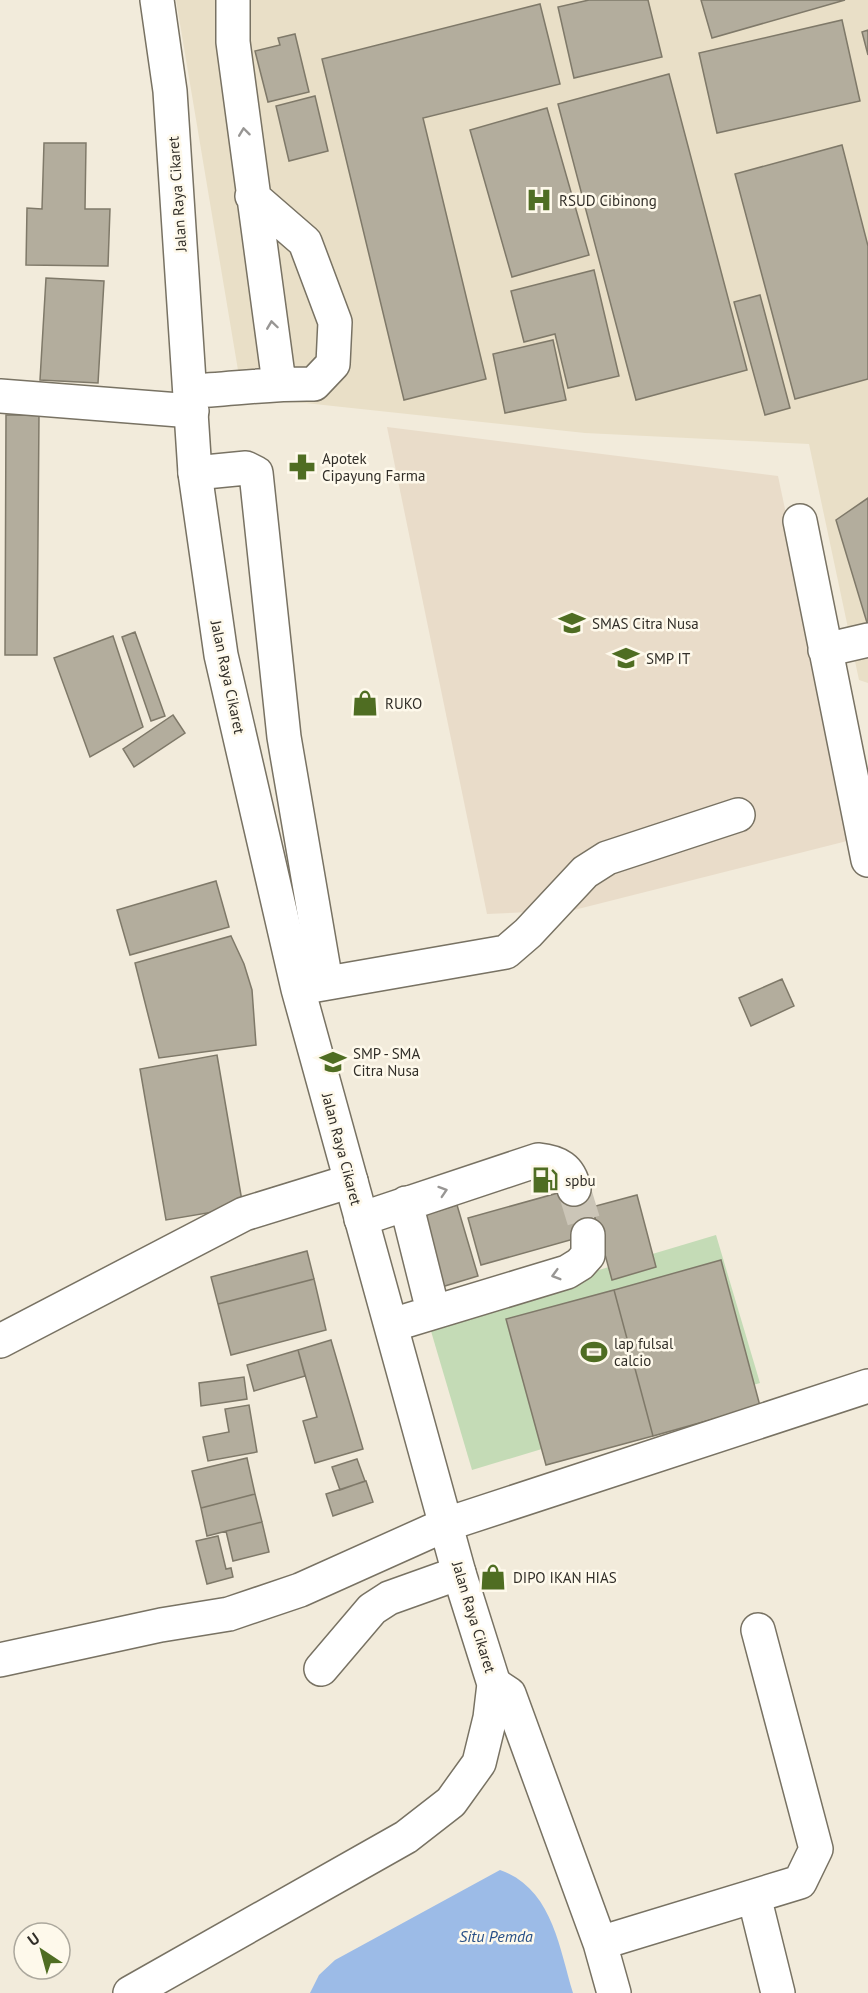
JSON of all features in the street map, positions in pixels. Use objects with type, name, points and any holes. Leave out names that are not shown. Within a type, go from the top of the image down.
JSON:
[{"type":"street","name":"Jalan Raya Cikaret","points":[[130,1993],[406,1837],[451,1802],[479,1763],[490,1718],[494,1684],[459,1573],[361,1219],[351,1181],[312,986],[240,740],[220,655],[195,473],[170,91],[157,0]]},
{"type":"street","points":[[233,0],[233,42],[279,383]]},
{"type":"street","points":[[0,396],[191,401],[231,389],[279,383],[314,384],[333,364],[335,322],[305,242],[252,196]]},
{"type":"street","points":[[195,473],[246,468],[256,473],[312,986],[506,952],[528,933],[585,872],[607,858],[738,815]]},
{"type":"street","points":[[800,521],[868,860]]},
{"type":"street","points":[[825,650],[868,640]]},
{"type":"street","points":[[240,740],[284,737]]},
{"type":"street","points":[[361,1219],[538,1160],[556,1162],[565,1169],[572,1178],[574,1189]]},
{"type":"street","points":[[0,1341],[244,1214],[351,1181]]},
{"type":"street","points":[[406,1203],[433,1311]]},
{"type":"street","points":[[392,1325],[567,1272],[580,1264],[588,1255],[588,1235]]},
{"type":"street","points":[[0,1660],[161,1624],[229,1614],[300,1590],[447,1524],[868,1386]]},
{"type":"street","points":[[321,1669],[372,1609],[389,1598],[459,1573]]},
{"type":"street","points":[[600,1943],[800,1882],[816,1849],[758,1630]]},
{"type":"street","points":[[494,1684],[509,1694],[600,1943],[614,1993]]},
{"type":"street","points":[[754,1896],[778,1993]]},
{"type":"shaded area","name":"RSUD Cibinong","points":[[176,0],[868,0],[868,683],[859,680],[809,444],[585,433],[305,403],[243,400]]},
{"type":"shaded area","name":"SMP IT","points":[[387,427],[778,476],[855,839],[574,910],[487,914]]},
{"type":"green space","name":"lap fulsal calcio","points":[[716,1235],[760,1383],[472,1470],[428,1321]]},
{"type":"water","name":"Situ Pemda","points":[[500,1870],[531,1890],[542,1905],[551,1921],[573,1993],[310,1993],[319,1975],[335,1960]]},
{"type":"building","points":[[589,0],[648,0],[662,57],[574,78],[558,7]]},
{"type":"building","points":[[701,0],[845,0],[712,38]]},
{"type":"building","points":[[540,4],[560,84],[423,118],[486,379],[404,400],[322,59]]},
{"type":"building","points":[[842,20],[860,101],[717,133],[699,53]]},
{"type":"building","points":[[868,30],[868,55],[862,32]]},
{"type":"building","points":[[295,34],[309,92],[268,102],[255,51],[280,45],[278,38]]},
{"type":"building","points":[[669,74],[747,370],[636,400],[558,104]]},
{"type":"building","points":[[315,96],[328,151],[289,161],[276,106]]},
{"type":"building","points":[[547,108],[589,255],[512,277],[470,130]]},
{"type":"building","points":[[44,143],[86,143],[85,209],[110,209],[108,266],[26,265],[27,208],[42,209]]},
{"type":"building","points":[[842,145],[868,246],[868,379],[795,399],[735,174]]},
{"type":"building","points":[[594,270],[619,376],[568,388],[555,334],[524,342],[511,291]]},
{"type":"building","points":[[46,278],[104,281],[98,383],[40,380]]},
{"type":"building","points":[[760,295],[790,408],[765,415],[734,302]]},
{"type":"building","points":[[553,340],[566,400],[505,413],[493,354]]},
{"type":"building","points":[[6,415],[39,415],[37,655],[5,655]]},
{"type":"building","points":[[868,498],[868,626],[836,520]]},
{"type":"building","points":[[135,632],[165,716],[151,721],[122,637]]},
{"type":"building","points":[[113,636],[143,727],[90,757],[54,658]]},
{"type":"building","points":[[173,715],[185,733],[134,767],[123,749]]},
{"type":"building","points":[[216,881],[229,927],[130,955],[117,910]]},
{"type":"building","points":[[231,936],[244,964],[252,990],[256,1045],[159,1058],[135,963]]},
{"type":"building","points":[[782,979],[794,1006],[751,1026],[739,998]]},
{"type":"building","points":[[217,1055],[243,1207],[166,1220],[140,1069]]},
{"type":"building","points":[[583,1186],[595,1233],[481,1265],[468,1218]]},
{"type":"building","points":[[637,1195],[656,1267],[612,1280],[592,1207]]},
{"type":"building","points":[[457,1205],[478,1276],[435,1289],[415,1218]]},
{"type":"building","points":[[307,1251],[314,1279],[218,1304],[211,1277]]},
{"type":"building","points":[[721,1260],[760,1406],[653,1436],[614,1290]]},
{"type":"building","points":[[314,1279],[326,1330],[231,1355],[218,1304]]},
{"type":"building","points":[[614,1290],[653,1436],[546,1465],[506,1319]]},
{"type":"building","points":[[331,1340],[363,1449],[315,1463],[303,1421],[317,1417],[298,1350]]},
{"type":"building","points":[[298,1350],[305,1376],[254,1391],[247,1365]]},
{"type":"building","points":[[244,1377],[247,1399],[201,1406],[199,1383]]},
{"type":"building","points":[[249,1405],[257,1452],[208,1461],[203,1437],[229,1432],[225,1409]]},
{"type":"building","points":[[247,1458],[255,1494],[201,1508],[192,1471]]},
{"type":"building","points":[[357,1459],[365,1481],[340,1490],[332,1467]]},
{"type":"building","points":[[366,1481],[373,1502],[333,1516],[326,1494]]},
{"type":"building","points":[[255,1494],[262,1522],[207,1536],[201,1508]]},
{"type":"building","points":[[262,1522],[269,1552],[233,1561],[226,1531]]},
{"type":"building","points":[[218,1536],[226,1569],[231,1568],[233,1577],[207,1584],[196,1541]]},
{"type":"tunnel","points":[[574,1189],[588,1235]]},
{"type":"place","name":"RSUD Cibinong","points":[[539,200]]},
{"type":"place","name":"Apotek Cipayung Farma","points":[[302,467]]},
{"type":"place","name":"SMAS Citra Nusa","points":[[572,623]]},
{"type":"place","name":"SMP IT","points":[[626,658]]},
{"type":"place","name":"RUKO","points":[[365,703]]},
{"type":"place","name":"SMP - SMA Citra Nusa","points":[[333,1062]]},
{"type":"place","name":"spbu","points":[[545,1180]]},
{"type":"place","name":"lap fulsal calcio","points":[[594,1352]]},
{"type":"place","name":"DIPO IKAN HIAS","points":[[493,1577]]}]
